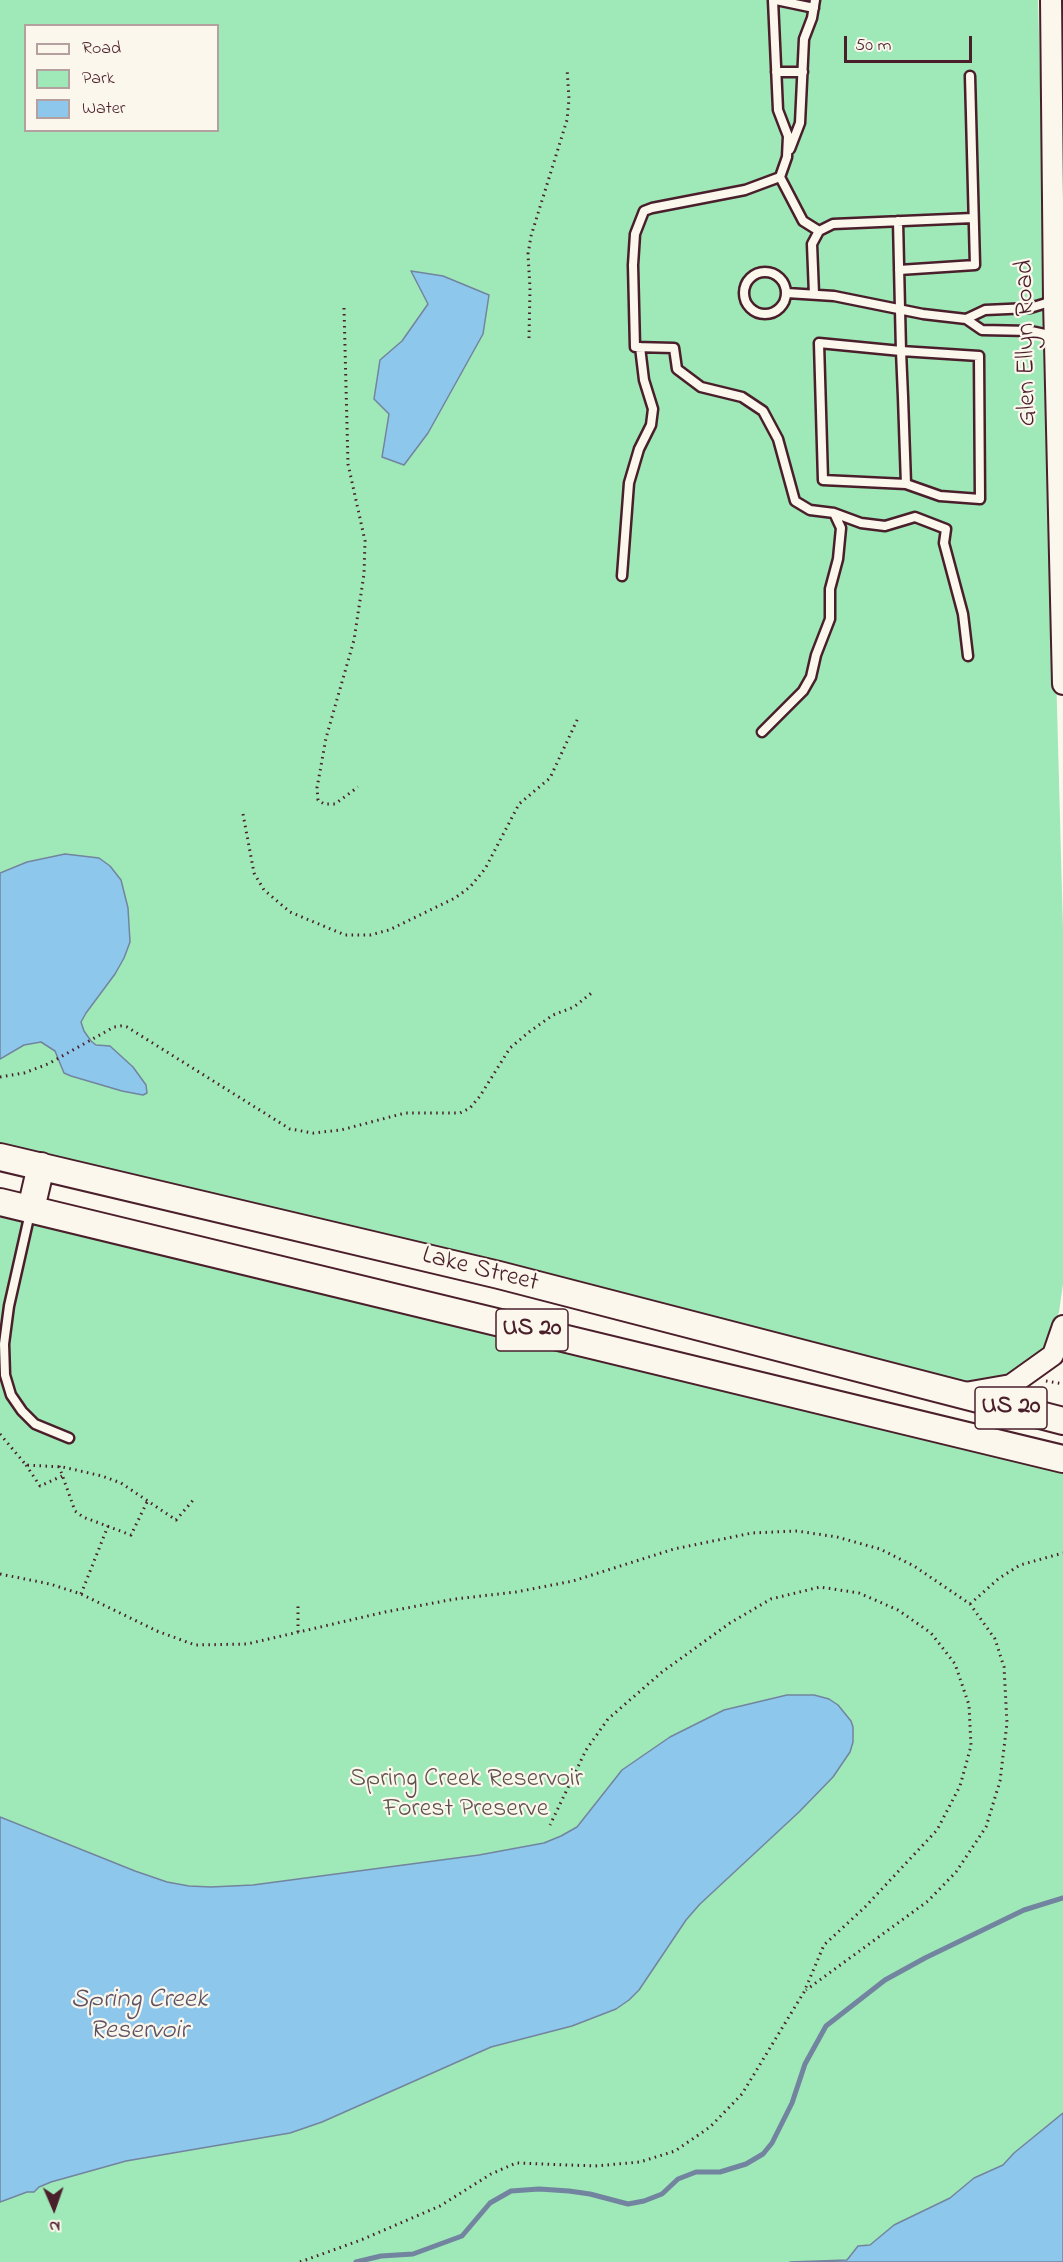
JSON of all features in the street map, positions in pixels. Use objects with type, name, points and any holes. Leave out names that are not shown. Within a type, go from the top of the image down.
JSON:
[{"type":"main road","name":"Lake Street","points":[[0,1157],[488,1273],[1063,1421]]},
{"type":"main road","points":[[31,1209],[41,1166]]},
{"type":"main road","name":"Lake Street","points":[[0,1202],[1063,1459]]},
{"type":"street","name":"Glen Ellyn Road","points":[[1051,0],[1054,336],[1063,684]]},
{"type":"street","points":[[958,1395],[1011,1385],[1053,1355],[1063,1326]]},
{"type":"lane","points":[[787,157],[788,136],[778,110],[774,0],[814,4],[804,39],[800,123],[780,177],[803,221],[819,231]]},
{"type":"lane","points":[[776,72],[803,72]]},
{"type":"lane","points":[[899,270],[975,265],[970,76]]},
{"type":"lane","points":[[780,177],[746,190],[652,208],[644,212],[635,234],[634,347],[674,348],[677,369],[701,387],[742,397],[763,411],[778,439],[795,501],[810,510],[834,513],[861,523],[885,526],[915,518],[946,529],[944,543],[963,614],[968,656]]},
{"type":"lane","points":[[814,294],[812,244],[819,231],[833,224],[974,218]]},
{"type":"lane","points":[[898,221],[906,484]]},
{"type":"lane","points":[[765,272],[781,278],[787,293],[781,308],[765,315],[750,308],[744,293],[745,285],[750,278],[765,272]]},
{"type":"lane","points":[[787,293],[814,294],[872,302],[923,314],[966,319],[982,330],[1031,331],[1054,336]]},
{"type":"lane","points":[[966,319],[985,310],[1030,309],[1054,301]]},
{"type":"lane","points":[[819,343],[979,356],[980,499],[940,496],[906,484],[824,480],[819,343]]},
{"type":"lane","points":[[622,576],[628,483],[639,448],[651,425],[653,409],[644,380],[640,347]]},
{"type":"lane","points":[[762,732],[803,691],[811,677],[816,655],[830,619],[830,589],[838,559],[841,528],[834,513]]},
{"type":"lane","points":[[31,1209],[8,1316],[4,1382],[22,1411],[35,1424],[69,1438]]},
{"type":"path","points":[[529,338],[528,254],[531,236],[567,120],[567,68]]},
{"type":"path","points":[[344,308],[348,464],[365,541],[364,574],[354,640],[326,738],[317,788],[318,800],[324,804],[335,804],[358,787]]},
{"type":"path","points":[[243,814],[254,873],[264,890],[290,912],[345,935],[370,935],[389,930],[455,898],[470,887],[485,869],[519,804],[550,778],[578,718]]},
{"type":"path","points":[[0,1077],[24,1073],[48,1064],[114,1027],[127,1027],[290,1129],[312,1133],[341,1130],[405,1113],[460,1113],[470,1107],[480,1096],[510,1048],[545,1021],[574,1007],[594,991]]},
{"type":"path","points":[[1041,1380],[1063,1384]]},
{"type":"path","points":[[0,1434],[40,1486],[63,1476]]},
{"type":"path","points":[[26,1465],[59,1466],[121,1482],[176,1520],[195,1498]]},
{"type":"path","points":[[59,1466],[75,1511],[83,1517],[131,1535],[149,1500]]},
{"type":"path","points":[[81,1594],[108,1526]]},
{"type":"path","points":[[0,1574],[50,1584],[81,1594],[157,1631],[195,1645],[247,1644],[385,1612],[573,1581],[674,1549],[752,1533],[797,1532],[837,1537],[880,1549],[914,1566],[970,1604],[995,1639],[1004,1667],[1007,1723],[1000,1781],[986,1827],[956,1872],[928,1901],[804,1992]]},
{"type":"path","points":[[970,1604],[998,1579],[1020,1564],[1063,1553]]},
{"type":"path","points":[[300,2262],[361,2240],[440,2205],[491,2174],[516,2163],[595,2166],[640,2162],[675,2151],[710,2127],[742,2094],[804,1992],[824,1946],[865,1907],[937,1830],[960,1786],[970,1746],[969,1706],[955,1664],[932,1633],[898,1610],[859,1593],[820,1587],[771,1599],[730,1623],[662,1672],[608,1719],[586,1750],[550,1825]]},
{"type":"path","points":[[298,1603],[298,1632]]},
{"type":"green space","points":[[0,0],[1038,0],[1063,930],[1063,1284],[1059,1312],[1049,1343],[1033,1361],[1005,1378],[960,1386],[0,1152]]},
{"type":"green space","name":"Spring Creek Reservoir Forest Preserve","points":[[0,1204],[1063,1460],[1063,2138],[844,2262],[0,2262]]},
{"type":"water","points":[[411,271],[443,276],[489,295],[483,334],[428,433],[404,465],[382,457],[389,414],[374,399],[380,360],[402,341],[428,304]]},
{"type":"water","points":[[65,854],[99,858],[110,866],[121,880],[128,908],[130,942],[115,974],[81,1022],[91,1041],[96,1045],[110,1046],[133,1067],[146,1085],[147,1093],[143,1095],[64,1073],[55,1051],[41,1042],[24,1045],[0,1059],[0,873],[27,862]]},
{"type":"water","name":"Spring Creek Reservoir","points":[[787,1695],[814,1695],[829,1699],[838,1705],[853,1727],[850,1752],[833,1777],[799,1812],[700,1904],[686,1920],[639,1990],[616,2009],[572,2026],[491,2047],[322,2122],[290,2133],[126,2161],[51,2182],[34,2192],[27,2192],[0,2202],[0,1817],[135,1871],[167,1882],[189,1886],[253,1885],[479,1855],[544,1843],[561,1836],[577,1827],[622,1770],[670,1737],[724,1710]]},
{"type":"water","points":[[1063,2113],[1063,2262],[790,2262],[847,2260],[858,2246],[870,2245],[894,2225],[950,2198],[974,2178],[1003,2165],[1014,2153]]},
{"type":"waterway","points":[[356,2262],[381,2256],[413,2254],[462,2236],[490,2203],[511,2191],[539,2189],[569,2191],[628,2204],[662,2194],[678,2179],[696,2172],[720,2172],[746,2164],[763,2154],[772,2143],[792,2103],[805,2064],[826,2026],[885,1980],[925,1958],[1024,1910],[1063,1898]]}]
